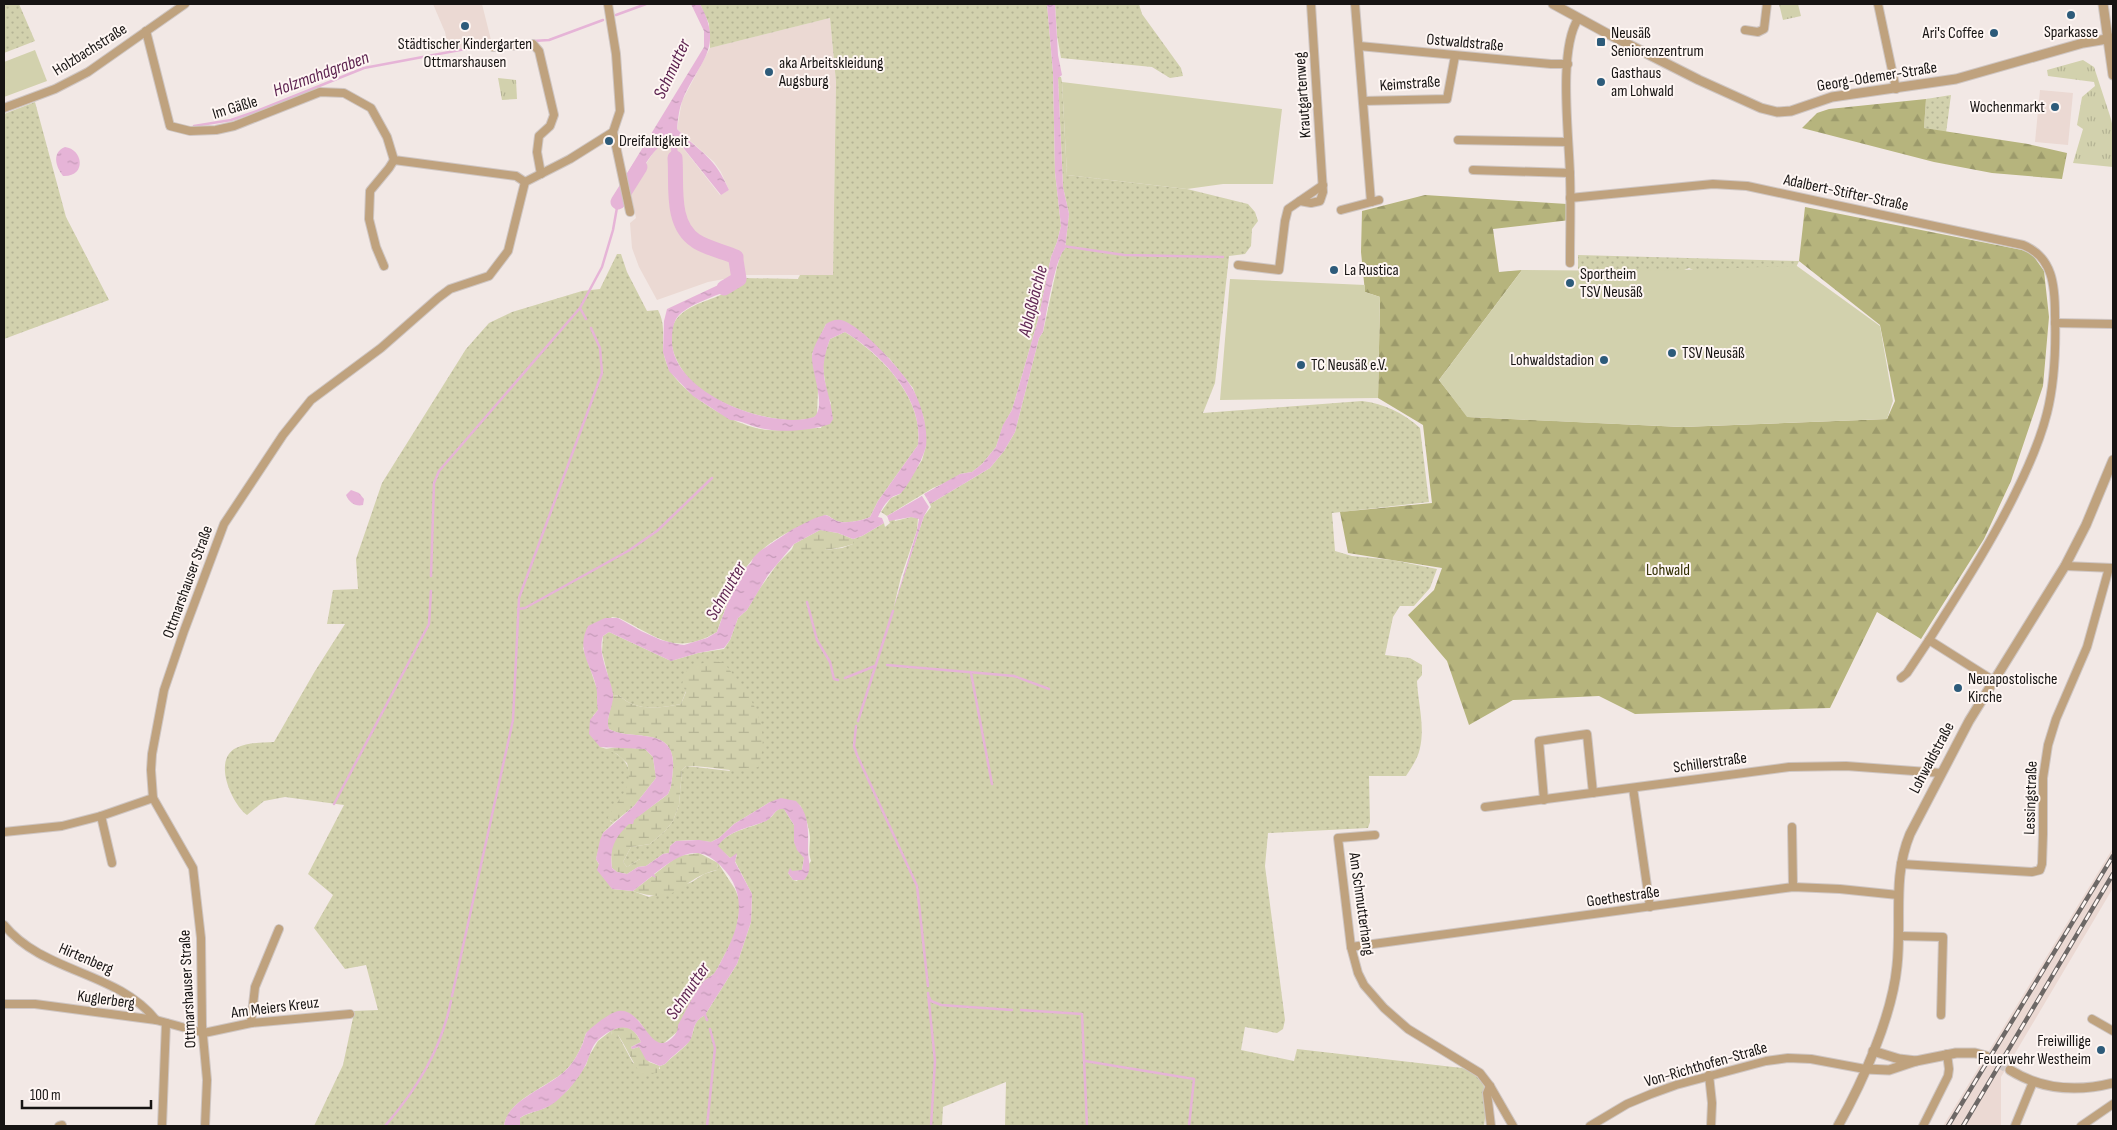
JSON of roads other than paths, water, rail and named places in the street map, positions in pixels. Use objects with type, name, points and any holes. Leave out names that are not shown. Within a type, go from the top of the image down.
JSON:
[{"type":"street","name":"Holzbachstraße","points":[[4,108],[55,88],[88,72],[185,4]]},
{"type":"street","points":[[608,4],[616,54],[620,111],[613,132],[630,212]]},
{"type":"street","name":"Krautgartenweg","points":[[1311,4],[1323,185]]},
{"type":"street","name":"Keimstraße","points":[[1341,210],[1375,201],[1363,101],[1356,4]]},
{"type":"street","name":"Georg-Odemer-Straße","points":[[1553,4],[1567,7],[1578,18],[1699,80],[1771,112],[1790,111],[1832,97],[1956,80],[2083,43],[2110,38]]},
{"type":"street","points":[[1745,30],[1758,32],[1764,29],[1767,4]]},
{"type":"street","points":[[1880,4],[1896,89]]},
{"type":"street","points":[[2103,4],[2110,38],[2113,74]]},
{"type":"street","points":[[1570,263],[1570,173],[1566,108],[1571,34],[1578,18]]},
{"type":"street","name":"Im Gäßle","points":[[146,31],[170,126],[190,131],[216,130],[234,126],[320,92],[344,93],[371,108],[387,137],[394,160]]},
{"type":"street","points":[[493,47],[532,44],[539,51],[554,115],[550,126],[539,136],[537,152],[541,174]]},
{"type":"street","name":"Ostwaldstraße","points":[[1359,46],[1455,56],[1568,64]]},
{"type":"street","name":"Keimstraße","points":[[1363,101],[1447,99],[1455,56]]},
{"type":"street","points":[[384,266],[376,247],[370,219],[370,191],[394,160],[516,176],[525,182],[570,159],[613,132]]},
{"type":"street","points":[[1458,140],[1568,142]]},
{"type":"street","points":[[1473,170],[1570,173]]},
{"type":"street","name":"Ottmarshauser Straße","points":[[205,1126],[207,1080],[202,1025],[201,938],[193,868],[153,798],[152,754],[164,690],[224,524],[283,435],[311,400],[381,348],[450,289],[488,276],[508,251],[525,182]]},
{"type":"street","name":"Adalbert-Stifter-Straße","points":[[1570,198],[1713,184],[1746,186],[2023,245],[2032,249],[2048,268],[2055,292],[2053,378],[2047,414],[2038,443],[2028,468],[1986,550],[1929,640],[1907,673],[1901,678]]},
{"type":"street","points":[[1238,265],[1279,270],[1288,209],[1323,185]]},
{"type":"street","points":[[1300,200],[1311,203],[1320,201],[1323,196],[1323,185]]},
{"type":"street","points":[[2055,323],[2113,324]]},
{"type":"street","name":"Lohwaldstraße","points":[[1838,1126],[1873,1051],[1888,1012],[1893,992],[1899,936],[1898,895],[1901,864],[1910,834],[1941,773],[2065,566],[2086,525],[2113,460]]},
{"type":"street","points":[[2065,566],[2111,568]]},
{"type":"street","name":"Lessingstraße","points":[[1901,864],[2032,872],[2040,870],[2043,834],[2043,778],[2048,745],[2056,719],[2087,647],[2111,568]]},
{"type":"street","points":[[1929,640],[1994,682]]},
{"type":"street","points":[[1544,800],[1539,740],[1587,734],[1593,793]]},
{"type":"street","name":"Schillerstraße","points":[[1485,807],[1789,767],[1846,766],[1941,773]]},
{"type":"street","points":[[1633,788],[1650,907]]},
{"type":"street","points":[[4,832],[62,826],[101,816],[153,798]]},
{"type":"street","points":[[101,816],[112,863]]},
{"type":"street","points":[[1792,827],[1793,887]]},
{"type":"street","name":"Am Schmutterhang","points":[[1375,835],[1338,838],[1352,947],[1358,973],[1364,985],[1384,1008],[1420,1038],[1480,1073],[1490,1086]]},
{"type":"street","name":"Goethestraße","points":[[1352,947],[1793,887],[1840,889],[1898,895]]},
{"type":"street","name":"Hirtenberg","points":[[4,925],[21,942],[46,957],[119,988],[147,1009],[156,1020]]},
{"type":"street","points":[[251,1023],[254,987],[279,929]]},
{"type":"street","points":[[1899,936],[1943,937],[1941,1015]]},
{"type":"street","name":"Kuglerberg","points":[[4,1004],[35,1004],[156,1020],[204,1032]]},
{"type":"street","name":"Am Meiers Kreuz","points":[[204,1032],[251,1023],[350,1014]]},
{"type":"street","points":[[2092,1019],[2113,1031]]},
{"type":"street","points":[[162,1126],[166,1023]]},
{"type":"street","points":[[1873,1051],[1899,1059],[1916,1061]]},
{"type":"street","points":[[1865,1069],[1889,1070],[1947,1054],[1976,1053],[1986,1056]]},
{"type":"street","points":[[1923,1126],[1948,1076],[1947,1054]]},
{"type":"street","name":"Von-Richthofen-Straße","points":[[1590,1126],[1639,1098],[1709,1075],[1766,1061],[1788,1058],[1817,1060],[1865,1069]]},
{"type":"street","points":[[2010,1070],[2033,1082],[2073,1089],[2091,1088],[2113,1083]]},
{"type":"street","points":[[1709,1075],[1712,1102],[1711,1126]]},
{"type":"street","points":[[2015,1126],[2033,1082]]},
{"type":"street","points":[[1490,1086],[1488,1093],[1491,1126]]},
{"type":"street","points":[[1490,1086],[1513,1126]]},
{"type":"street","points":[[2081,1126],[2113,1104]]},
{"type":"water","points":[[691,4],[700,4],[707,19],[710,43],[707,53],[682,102],[677,129],[713,163],[729,190],[721,195],[677,140],[679,178],[674,179],[670,139],[663,143],[652,155],[630,189],[626,175],[704,47],[704,31]]},
{"type":"water","points":[[1047,4],[1055,4],[1058,55],[1062,75],[1058,78],[1063,187],[1069,214],[1065,249],[1061,254],[1054,275],[1043,332],[1039,338],[1015,432],[1004,451],[990,468],[930,504],[924,494],[960,474],[972,472],[982,464],[996,447],[1003,425],[1012,410],[1038,320],[1051,257],[1061,226],[1055,172],[1053,72]]},
{"type":"water","points":[[65,147],[76,153],[80,163],[76,172],[63,176],[56,160],[58,152]]},
{"type":"water","points":[[742,278],[742,282],[737,287],[706,299],[684,311],[675,320],[672,340],[676,359],[688,376],[705,391],[726,404],[750,413],[796,420],[814,417],[818,412],[819,397],[812,363],[813,352],[826,324],[833,320],[841,320],[849,323],[870,339],[909,383],[917,397],[924,418],[926,432],[925,451],[908,484],[901,493],[893,496],[885,504],[880,512],[878,517],[882,518],[884,523],[853,539],[838,533],[820,530],[794,544],[768,575],[747,610],[738,618],[730,640],[724,648],[671,661],[609,632],[603,636],[603,658],[613,694],[608,721],[609,729],[618,733],[660,740],[667,745],[672,754],[673,768],[668,794],[634,820],[633,824],[629,824],[620,834],[612,849],[611,861],[612,868],[617,872],[627,874],[638,867],[646,866],[663,854],[669,853],[670,846],[676,841],[699,840],[711,842],[719,838],[734,824],[770,802],[781,798],[796,801],[801,806],[806,817],[808,830],[808,873],[804,880],[793,880],[788,873],[790,868],[792,871],[802,870],[804,858],[797,850],[794,842],[794,825],[784,809],[776,811],[766,821],[728,836],[718,846],[730,858],[737,853],[735,862],[752,894],[751,922],[737,964],[705,1015],[697,1022],[689,1042],[665,1064],[660,1066],[646,1060],[639,1047],[632,1049],[631,1047],[641,1042],[632,1030],[627,1028],[615,1029],[603,1035],[596,1043],[580,1075],[559,1099],[548,1107],[526,1114],[520,1118],[520,1126],[504,1126],[513,1108],[567,1069],[578,1053],[587,1032],[611,1014],[619,1011],[627,1012],[658,1042],[665,1043],[672,1038],[696,992],[704,981],[714,974],[732,940],[736,927],[739,903],[737,892],[725,870],[706,855],[690,854],[675,859],[654,874],[656,878],[652,876],[633,891],[612,889],[597,870],[599,864],[596,859],[603,833],[634,806],[656,778],[653,757],[645,749],[600,747],[589,734],[590,720],[598,710],[596,686],[585,656],[583,642],[588,626],[605,618],[618,618],[661,640],[677,644],[684,645],[707,638],[717,632],[742,571],[760,551],[793,529],[815,518],[825,515],[844,522],[858,521],[870,517],[878,501],[918,445],[918,428],[907,394],[886,365],[859,341],[845,332],[830,339],[824,363],[825,380],[833,419],[830,424],[795,431],[760,428],[730,420],[693,396],[669,371],[663,352],[664,321],[667,309],[729,280]]},
{"type":"water","points":[[351,490],[359,493],[364,499],[363,505],[355,505],[349,500],[346,495]]},
{"type":"water","points":[[922,496],[929,507],[924,516],[892,613],[919,519],[911,517],[889,521],[887,516]]},
{"type":"waterway","name":"Holzmahdgraben","points":[[616,15],[646,4]]},
{"type":"waterway","name":"Holzmahdgraben","points":[[533,41],[549,40],[603,20]]},
{"type":"waterway","name":"Holzmahdgraben","points":[[194,126],[231,120],[364,68],[492,44]]},
{"type":"waterway","points":[[675,158],[676,203],[682,225],[696,241],[736,257]]},
{"type":"waterway","points":[[618,202],[640,167]]},
{"type":"waterway","points":[[431,576],[434,483],[439,471],[580,308],[602,267],[613,230],[618,202]]},
{"type":"waterway","points":[[1063,246],[1124,255],[1223,257]]},
{"type":"waterway","name":"Schmutter","points":[[724,288],[739,279],[736,260]]},
{"type":"waterway","points":[[580,308],[586,319]]},
{"type":"waterway","points":[[452,996],[513,720],[519,598],[602,373],[600,348],[591,328]]},
{"type":"waterway","points":[[518,609],[525,608],[628,551],[657,531],[712,478]]},
{"type":"waterway","points":[[334,804],[429,624],[431,591]]},
{"type":"waterway","points":[[807,602],[817,640],[830,662],[834,679],[838,680]]},
{"type":"waterway","points":[[858,721],[893,611]]},
{"type":"waterway","points":[[887,665],[1014,676],[1049,689]]},
{"type":"waterway","points":[[845,678],[875,666]]},
{"type":"waterway","points":[[971,673],[992,784]]},
{"type":"waterway","points":[[856,726],[854,746],[857,755],[917,886],[928,986]]},
{"type":"waterway","points":[[928,993],[935,1061],[931,1126]]},
{"type":"waterway","points":[[929,997],[931,1001],[941,1005],[1012,1010]]},
{"type":"waterway","points":[[385,1126],[407,1098],[426,1068],[441,1036],[451,1001]]},
{"type":"waterway","points":[[1021,1010],[1082,1014],[1087,1126]]},
{"type":"waterway","points":[[704,1012],[707,1020]]},
{"type":"waterway","points":[[707,1126],[715,1048],[710,1029]]},
{"type":"waterway","points":[[1085,1061],[1194,1079],[1189,1126]]},
{"type":"tunnel","points":[[1986,1056],[2010,1070]]},
{"type":"railway","points":[[1948,1126],[2113,856]]},
{"type":"railway","points":[[1963,1126],[2113,874]]},
{"type":"place","name":"Sparkasse","points":[[2071,15]]},
{"type":"place","name":"Städtischer Kindergarten Ottmarshausen","points":[[465,26]]},
{"type":"place","name":"Ari's Coffee","points":[[1994,33]]},
{"type":"place","name":"Neusäß Seniorenzentrum","points":[[1601,42]]},
{"type":"place","name":"aka Arbeitskleidung Augsburg","points":[[769,72]]},
{"type":"place","name":"Gasthaus am Lohwald","points":[[1601,82]]},
{"type":"place","name":"Wochenmarkt","points":[[2055,107]]},
{"type":"place","name":"Dreifaltigkeit","points":[[609,141]]},
{"type":"place","name":"La Rustica","points":[[1334,270]]},
{"type":"place","name":"Sportheim TSV Neusäß","points":[[1570,283]]},
{"type":"place","name":"TSV Neusäß","points":[[1672,353]]},
{"type":"place","name":"Lohwaldstadion","points":[[1604,360]]},
{"type":"place","name":"TC Neusäß e.V.","points":[[1301,365]]},
{"type":"place","name":"Neuapostolische Kirche","points":[[1958,688]]},
{"type":"place","name":"Freiwillige Feuerwehr Westheim","points":[[2101,1050]]},
{"type":"water label","name":"Ablaßbächle","points":[[1033,301]]},
{"type":"park label","name":"Lohwald","points":[[1668,570]]}]
